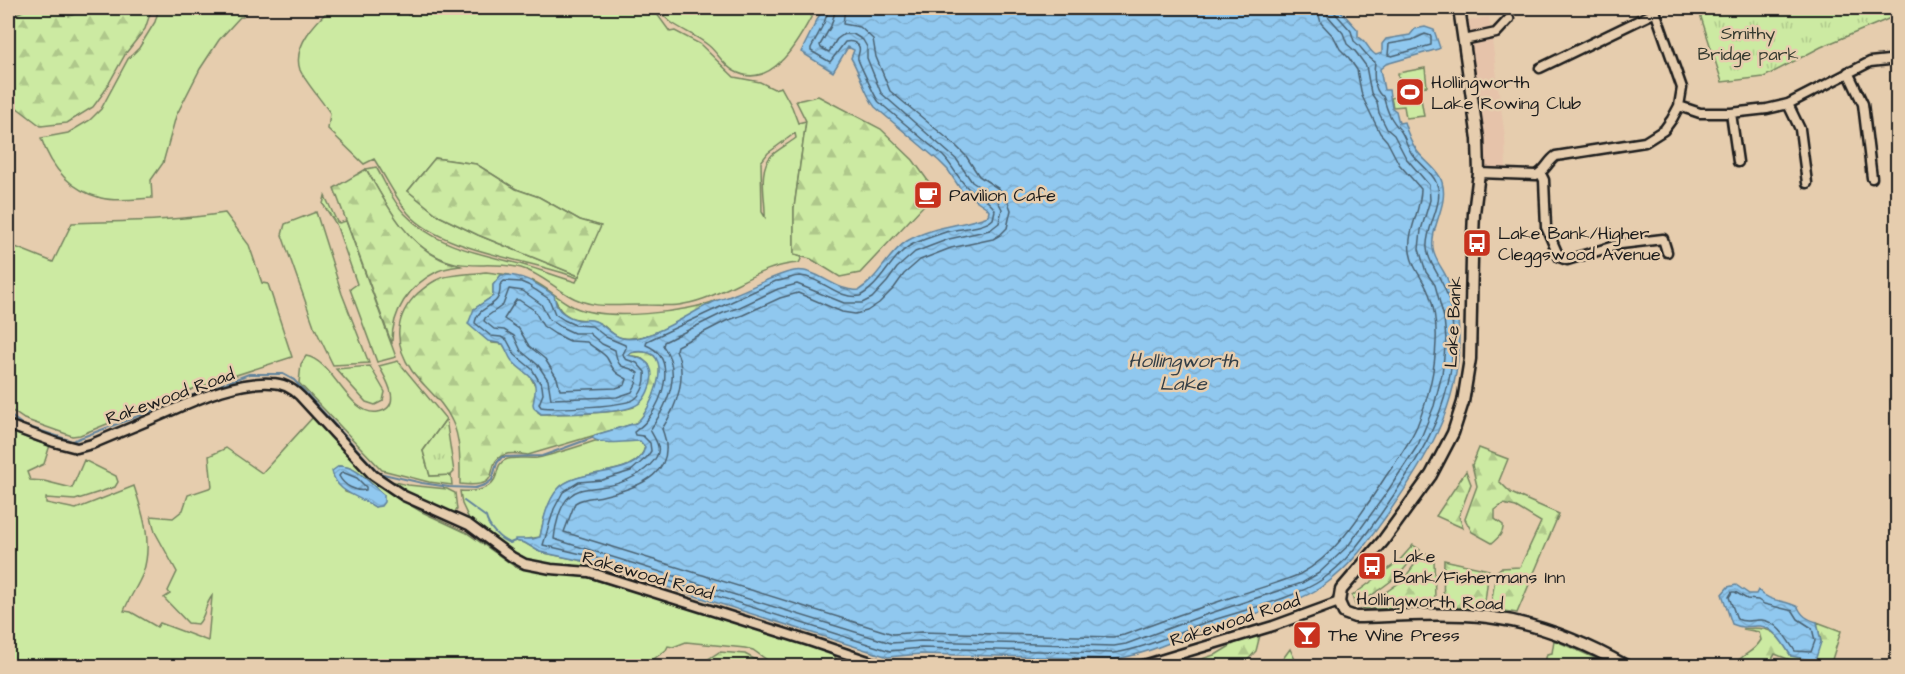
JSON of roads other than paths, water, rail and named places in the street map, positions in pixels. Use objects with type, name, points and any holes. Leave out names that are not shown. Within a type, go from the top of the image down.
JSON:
[{"type":"main road","name":"Lake Bank","points":[[1339,602],[1341,590],[1383,541],[1431,475],[1456,423],[1463,402],[1470,359],[1472,247],[1479,173],[1478,139],[1459,8]]},
{"type":"main road","name":"Hollingworth Road","points":[[1339,602],[1344,613],[1355,617],[1441,615],[1487,617],[1515,622],[1577,642],[1626,666]]},
{"type":"street","points":[[1540,68],[1655,10],[1682,88],[1679,106],[1672,119],[1656,137],[1645,142],[1562,154],[1551,160],[1541,174]]},
{"type":"street","points":[[1464,40],[1496,33],[1509,19]]},
{"type":"street","points":[[1679,106],[1700,113],[1731,113],[1788,104],[1870,62],[1898,59]]},
{"type":"street","points":[[1848,72],[1860,93],[1863,104],[1872,178]]},
{"type":"street","points":[[1788,104],[1800,129],[1807,183]]},
{"type":"street","points":[[1731,113],[1738,162]]},
{"type":"street","points":[[1479,173],[1541,174]]},
{"type":"street","points":[[1541,174],[1544,180],[1546,227],[1559,257],[1567,260],[1622,244],[1663,239],[1668,252]]},
{"type":"street","name":"Rakewood Road","points":[[8,425],[77,448],[228,390],[257,383],[274,383],[291,388],[300,396],[383,483],[404,496],[469,525],[525,564],[589,572],[883,666]]},
{"type":"street","name":"Rakewood Road","points":[[1140,666],[1273,626],[1339,602]]},
{"type":"water","name":"Hollingworth Lake","points":[[823,8],[1338,8],[1358,30],[1358,37],[1376,55],[1382,53],[1382,44],[1386,39],[1410,35],[1415,29],[1425,27],[1434,30],[1440,48],[1386,64],[1380,69],[1384,90],[1389,90],[1392,108],[1396,111],[1399,123],[1404,122],[1417,151],[1438,174],[1442,182],[1443,199],[1434,232],[1433,249],[1448,281],[1456,309],[1459,338],[1453,388],[1437,432],[1414,474],[1360,552],[1344,568],[1327,583],[1301,598],[1127,657],[1115,659],[921,654],[888,657],[588,562],[540,552],[525,543],[515,541],[515,539],[540,537],[548,505],[558,489],[567,482],[579,477],[620,469],[640,457],[645,447],[640,441],[609,442],[592,438],[595,435],[636,423],[648,408],[659,373],[658,363],[654,356],[645,352],[631,353],[627,355],[644,360],[650,366],[652,376],[649,388],[638,404],[630,408],[606,412],[541,414],[533,404],[535,387],[532,378],[512,361],[503,344],[488,341],[468,324],[474,309],[493,296],[493,285],[501,275],[523,278],[542,287],[554,295],[558,307],[571,317],[578,320],[593,320],[618,337],[633,338],[658,331],[718,300],[794,271],[811,273],[842,288],[859,290],[907,241],[927,232],[988,216],[989,211],[986,207],[961,190],[939,161],[875,107],[851,58],[854,50],[848,47],[833,72],[801,52]]},
{"type":"water","points":[[339,466],[358,472],[384,495],[384,502],[381,506],[375,507],[343,489],[334,478],[332,471]]},
{"type":"water","points":[[1736,585],[1749,594],[1756,594],[1758,590],[1767,597],[1798,607],[1805,617],[1817,622],[1821,642],[1815,661],[1791,656],[1778,638],[1765,627],[1741,627],[1732,624],[1722,594],[1728,587]]},
{"type":"waterway","points":[[8,414],[23,425],[72,441],[249,374],[283,374],[294,380],[379,473],[449,487],[475,488],[485,485],[492,480],[497,463],[502,457],[542,456],[592,438]]},
{"type":"waterway","points":[[464,501],[486,517],[492,529],[502,539],[510,543],[515,541]]},
{"type":"place","name":"Hollingworth Lake Rowing Club","points":[[1410,92]]},
{"type":"place","name":"Pavilion Cafe","points":[[928,195]]},
{"type":"place","name":"Lake Bank/Higher Cleggswood Avenue","points":[[1477,243]]},
{"type":"place","name":"Lake Bank/Fishermans Inn","points":[[1372,566]]},
{"type":"place","name":"The Wine Press","points":[[1307,635]]},
{"type":"park label","name":"Smithy Bridge park","points":[[1748,43]]}]
